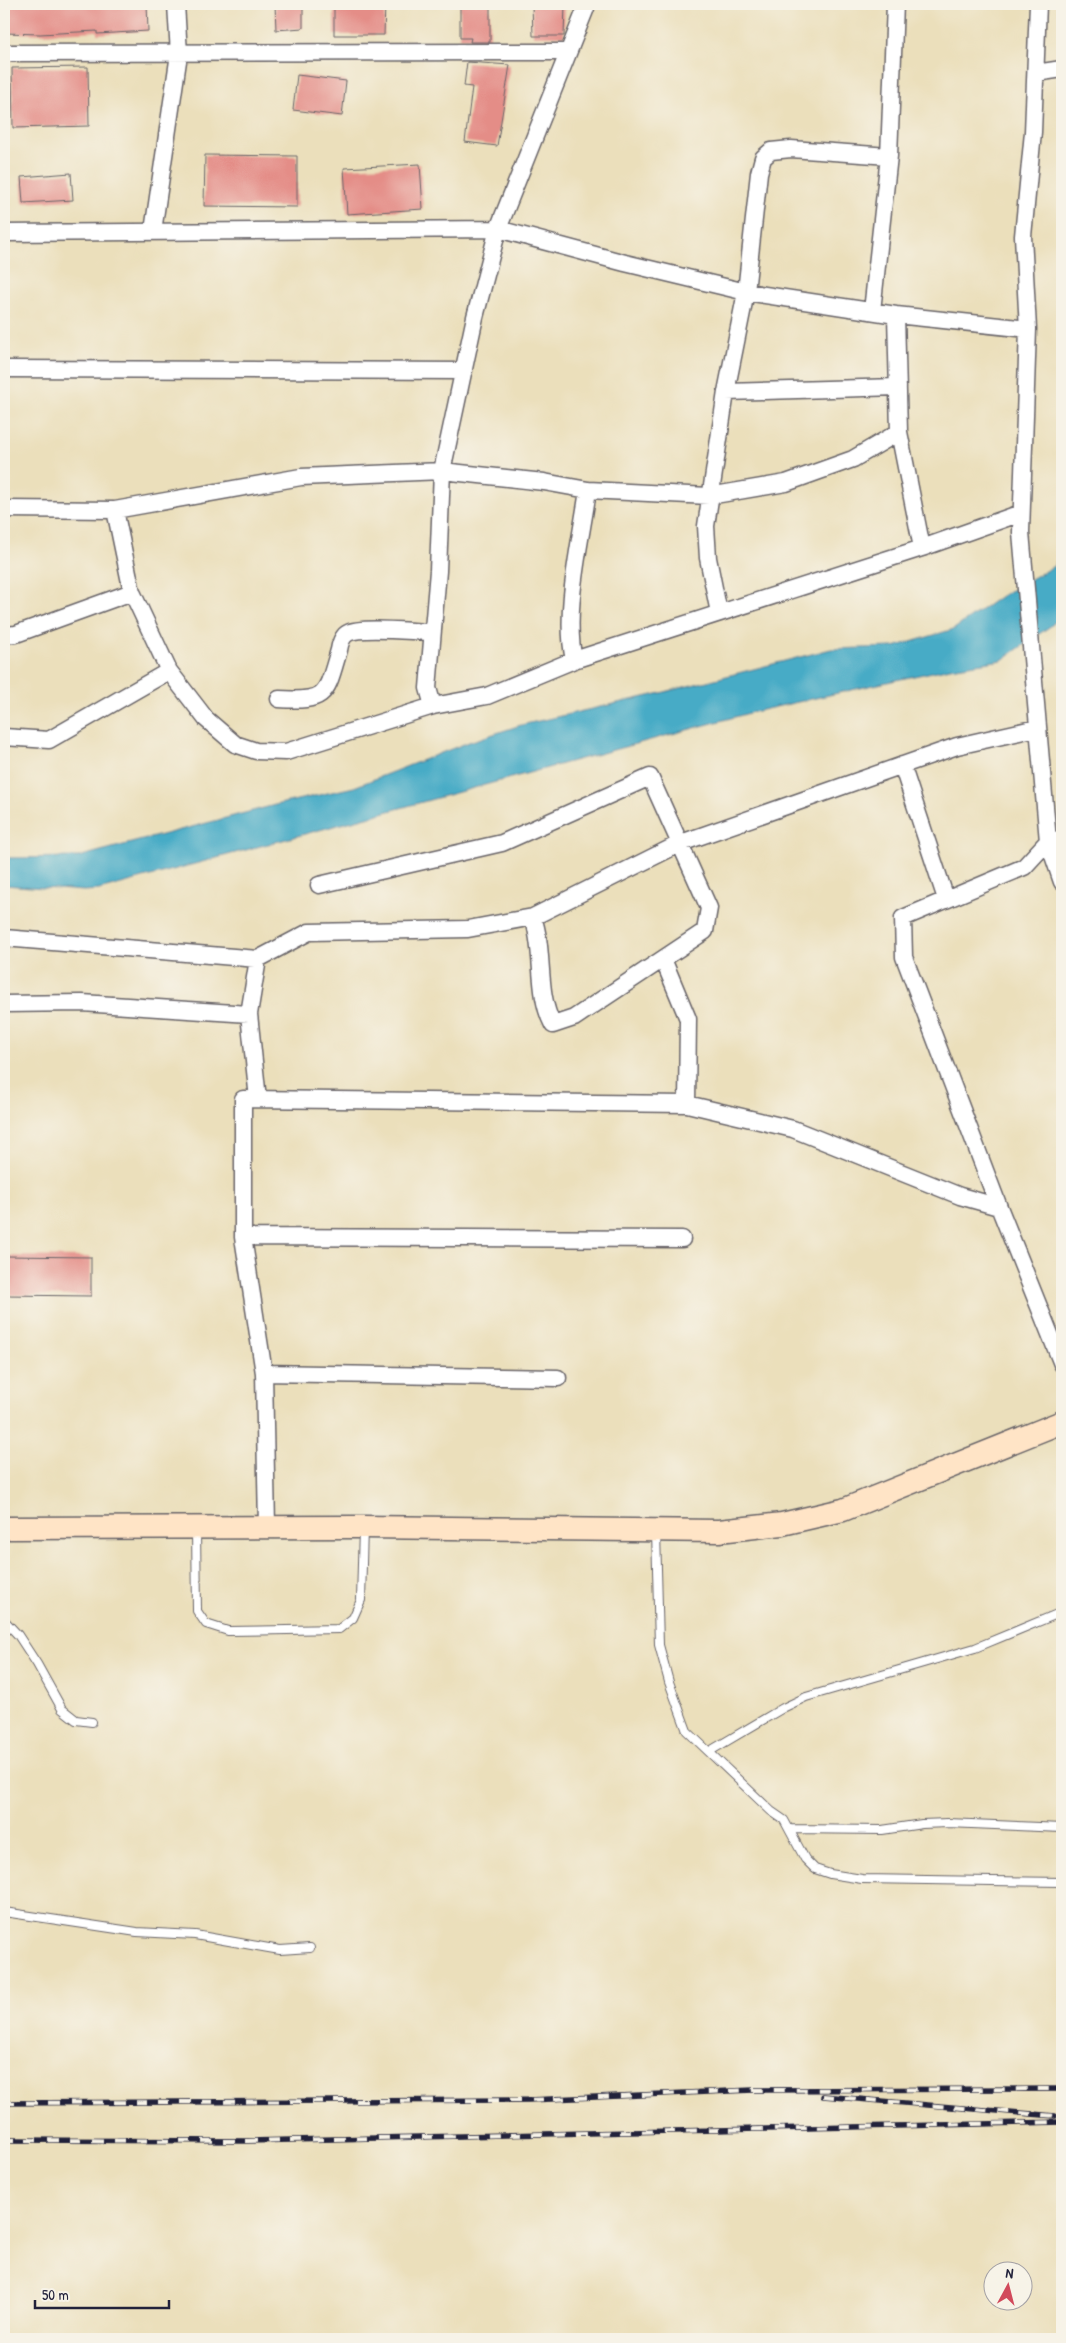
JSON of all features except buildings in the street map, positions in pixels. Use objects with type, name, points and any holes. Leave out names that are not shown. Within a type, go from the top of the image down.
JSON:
[{"type":"main road","points":[[4,1528],[363,1527],[743,1530],[813,1518],[873,1499],[1062,1422]]},
{"type":"street","points":[[153,231],[179,54],[176,4]]},
{"type":"street","points":[[433,706],[428,688],[438,571],[442,471],[474,317],[498,229],[586,4]]},
{"type":"street","points":[[872,311],[889,156],[895,4]]},
{"type":"street","points":[[1038,4],[1036,72],[1023,236],[1028,329],[1021,532],[1037,728],[1062,882]]},
{"type":"street","points":[[4,53],[568,52]]},
{"type":"street","points":[[1036,72],[1062,70]]},
{"type":"street","points":[[719,613],[708,558],[706,526],[726,392],[746,292],[758,173],[762,158],[771,151],[791,149],[889,156]]},
{"type":"street","points":[[4,233],[498,229],[746,292],[896,315],[1028,329]]},
{"type":"street","points":[[896,315],[899,432],[922,548]]},
{"type":"street","points":[[4,369],[464,371]]},
{"type":"street","points":[[726,392],[898,387]]},
{"type":"street","points":[[4,509],[115,510],[301,476],[442,471],[544,482],[588,490],[709,496],[786,483],[853,459],[899,432]]},
{"type":"street","points":[[574,660],[570,641],[570,610],[588,490]]},
{"type":"street","points":[[115,510],[132,592],[169,671],[206,719],[235,744],[256,751],[286,752],[433,706],[487,696],[574,660],[922,548],[1022,513]]},
{"type":"street","points":[[4,635],[16,634],[132,592]]},
{"type":"street","points":[[279,699],[304,700],[316,698],[325,690],[341,640],[347,633],[363,630],[432,632]]},
{"type":"street","points":[[4,737],[49,740],[169,671]]},
{"type":"street","points":[[4,938],[258,959],[308,932],[468,929],[533,917],[680,843],[957,746],[1037,728]]},
{"type":"street","points":[[902,765],[946,899]]},
{"type":"street","points":[[319,885],[502,842],[650,777],[709,908],[704,931],[574,1018],[553,1025],[546,1012],[539,935],[533,917]]},
{"type":"street","points":[[1055,840],[1024,866],[903,918],[904,957],[999,1207],[1062,1364]]},
{"type":"street","points":[[258,959],[249,1014],[258,1099]]},
{"type":"street","points":[[663,959],[688,1019],[687,1104]]},
{"type":"street","points":[[4,1004],[82,1003],[249,1014]]},
{"type":"street","points":[[267,1527],[264,1373],[243,1237],[243,1099],[687,1104],[793,1129],[960,1196],[999,1207]]},
{"type":"street","points":[[243,1237],[682,1239]]},
{"type":"street","points":[[264,1373],[558,1378]]},
{"type":"lane","points":[[196,1527],[197,1611],[206,1624],[228,1631],[339,1629],[353,1618],[362,1600],[363,1527]]},
{"type":"lane","points":[[656,1530],[659,1645],[677,1707],[686,1730],[771,1811],[784,1820],[804,1859],[816,1869],[830,1874],[862,1878],[1062,1882]]},
{"type":"lane","points":[[710,1752],[783,1708],[806,1697],[975,1648],[1062,1612]]},
{"type":"lane","points":[[4,1620],[18,1635],[38,1664],[62,1709],[76,1720],[92,1722]]},
{"type":"lane","points":[[790,1829],[882,1830],[948,1822],[1062,1828]]},
{"type":"lane","points":[[4,1912],[137,1932],[195,1935],[280,1950],[310,1948]]},
{"type":"water","points":[[1062,553],[1062,613],[1052,625],[1002,660],[950,668],[753,712],[99,890],[84,891],[4,885],[4,858],[78,857],[275,805],[354,787],[469,742],[521,725],[653,695],[831,649],[894,647],[954,629],[1001,596],[1054,566]]},
{"type":"railway","points":[[4,2103],[529,2100],[753,2090],[1062,2089]]},
{"type":"railway","points":[[823,2096],[1055,2116]]},
{"type":"railway","points":[[4,2140],[248,2141],[1062,2122]]}]
